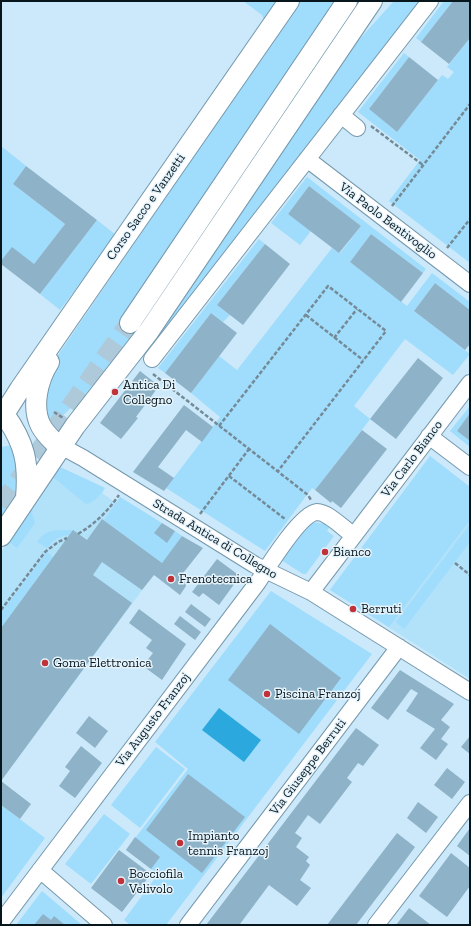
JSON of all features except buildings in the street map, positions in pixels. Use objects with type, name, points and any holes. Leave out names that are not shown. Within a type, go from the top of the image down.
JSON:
[{"type":"main road","name":"Corso Sacco e Vanzetti","points":[[2,415],[289,1]]},
{"type":"main road","points":[[130,323],[347,1]]},
{"type":"main road","points":[[1,536],[26,500],[58,445],[149,331],[372,1]]},
{"type":"main road","points":[[349,34],[383,1]]},
{"type":"main road","points":[[58,445],[41,426],[38,418],[37,401],[39,382],[43,372],[55,354],[64,325]]},
{"type":"main road","points":[[2,415],[15,428],[24,449],[28,478],[26,500]]},
{"type":"main road","name":"Strada Antica di Collegno","points":[[2,415],[58,445]]},
{"type":"street","points":[[152,359],[430,1]]},
{"type":"street","points":[[344,112],[357,128]]},
{"type":"street","name":"Via Paolo Bentivoglio","points":[[307,159],[470,284]]},
{"type":"street","name":"Via Carlo Bianco","points":[[311,592],[470,382]]},
{"type":"street","points":[[429,436],[470,467]]},
{"type":"street","name":"Strada Antica di Collegno","points":[[58,445],[77,454],[255,565],[311,592],[470,692]]},
{"type":"street","points":[[266,570],[296,528],[309,514],[317,512],[326,515],[353,535]]},
{"type":"street","name":"Via Augusto Franzoj","points":[[1,922],[266,570]]},
{"type":"street","name":"Via Giuseppe Berruti","points":[[188,925],[399,647]]},
{"type":"street","points":[[376,925],[470,803]]},
{"type":"street","points":[[40,870],[104,925]]},
{"type":"path","points":[[383,217],[470,104]]},
{"type":"path","points":[[344,112],[423,165]]},
{"type":"path","points":[[438,260],[470,218]]},
{"type":"path","points":[[219,426],[328,286],[386,331],[278,471]]},
{"type":"path","points":[[334,338],[357,309]]},
{"type":"path","points":[[306,315],[363,360]]},
{"type":"path","points":[[152,359],[145,368],[308,495],[317,512]]},
{"type":"path","points":[[200,514],[249,449]]},
{"type":"path","points":[[228,476],[296,528]]},
{"type":"path","points":[[78,534],[106,513],[126,485]]},
{"type":"path","points":[[1,610],[45,552],[58,542],[67,538]]},
{"type":"path","points":[[455,563],[470,575]]},
{"type":"shaded area","points":[[243,1],[277,1],[264,20],[262,15]]},
{"type":"shaded area","points":[[300,1],[337,1],[123,317],[139,328],[318,62],[329,42],[357,1],[363,1],[144,327],[102,379],[60,418],[50,419],[45,417],[42,407],[56,358]]},
{"type":"shaded area","points":[[394,1],[421,1],[158,338],[154,335],[347,53]]},
{"type":"shaded area","points":[[444,1],[453,1],[421,42],[416,38]]},
{"type":"shaded area","points":[[470,38],[470,263],[389,201],[420,160],[358,112],[404,53],[409,57],[369,109],[397,132],[442,75],[448,79],[454,72],[447,67]]},
{"type":"shaded area","points":[[1,146],[26,166],[13,184],[65,224],[34,264],[1,261]]},
{"type":"shaded area","points":[[307,177],[426,269],[423,273],[371,234],[350,262],[407,306],[432,273],[470,302],[470,310],[435,283],[414,311],[470,354],[453,375],[405,339],[354,406],[370,419],[315,490],[312,488],[265,551],[166,488],[220,417],[191,393],[219,356],[237,370],[332,248],[340,253],[361,226],[309,186],[288,214],[311,231],[300,245],[271,223]]},
{"type":"shaded area","points":[[97,220],[116,235],[60,310],[40,294]]},
{"type":"shaded area","points":[[259,239],[265,244],[217,305],[230,315],[223,322],[211,313],[165,373],[158,368]]},
{"type":"shaded area","points":[[470,406],[470,413],[457,431],[470,441],[470,447],[450,431]]},
{"type":"shaded area","points":[[14,445],[22,490],[1,526],[1,447]]},
{"type":"shaded area","points":[[430,456],[470,487],[470,679],[330,590]]},
{"type":"shaded area","points":[[430,456],[470,487],[470,520],[389,627],[330,590]]},
{"type":"shaded area","name":"Goma Elettronica","points":[[60,467],[105,488],[102,493],[116,503],[120,497],[182,536],[1,781],[1,552]]},
{"type":"shaded area","points":[[60,467],[105,488],[94,500],[86,504],[53,477]]},
{"type":"shaded area","points":[[120,497],[162,523],[154,533],[167,543],[175,531],[182,536],[162,563],[104,520]]},
{"type":"shaded area","points":[[33,505],[32,513],[35,523],[17,548],[8,541]]},
{"type":"shaded area","points":[[313,522],[330,526],[327,531],[334,536],[306,574],[303,574],[281,560],[307,525]]},
{"type":"shaded area","points":[[470,524],[470,542],[404,629],[396,622]]},
{"type":"shaded area","points":[[73,530],[70,535],[57,538],[47,548],[37,542],[46,533]]},
{"type":"shaded area","points":[[47,552],[53,557],[1,628],[1,613]]},
{"type":"shaded area","name":"Piscina Franzoj","points":[[271,591],[372,654],[166,925],[130,925],[124,920],[158,874],[126,850],[188,769],[155,742]]},
{"type":"shaded area","points":[[219,708],[261,740],[244,762],[202,730]]},
{"type":"shaded area","points":[[156,747],[185,769],[140,828],[111,805]]},
{"type":"shaded area","points":[[1,805],[45,838],[1,898]]},
{"type":"shaded area","points":[[104,814],[130,834],[91,884],[65,864]]},
{"type":"shaded area","points":[[42,891],[82,925],[16,925]]},
{"type":"tunnel","points":[[1,506],[130,323]]},
{"type":"place","name":"Antica Di Collegno","points":[[115,392]]},
{"type":"place","name":"Bianco","points":[[325,552]]},
{"type":"place","name":"Frenotecnica","points":[[171,579]]},
{"type":"place","name":"Berruti","points":[[353,609]]},
{"type":"place","name":"Goma Elettronica","points":[[45,663]]},
{"type":"place","name":"Piscina Franzoj","points":[[267,694]]},
{"type":"place","name":"Impianto tennis Franzoj","points":[[180,843]]},
{"type":"place","name":"Bocciofila Velivolo","points":[[121,881]]}]
